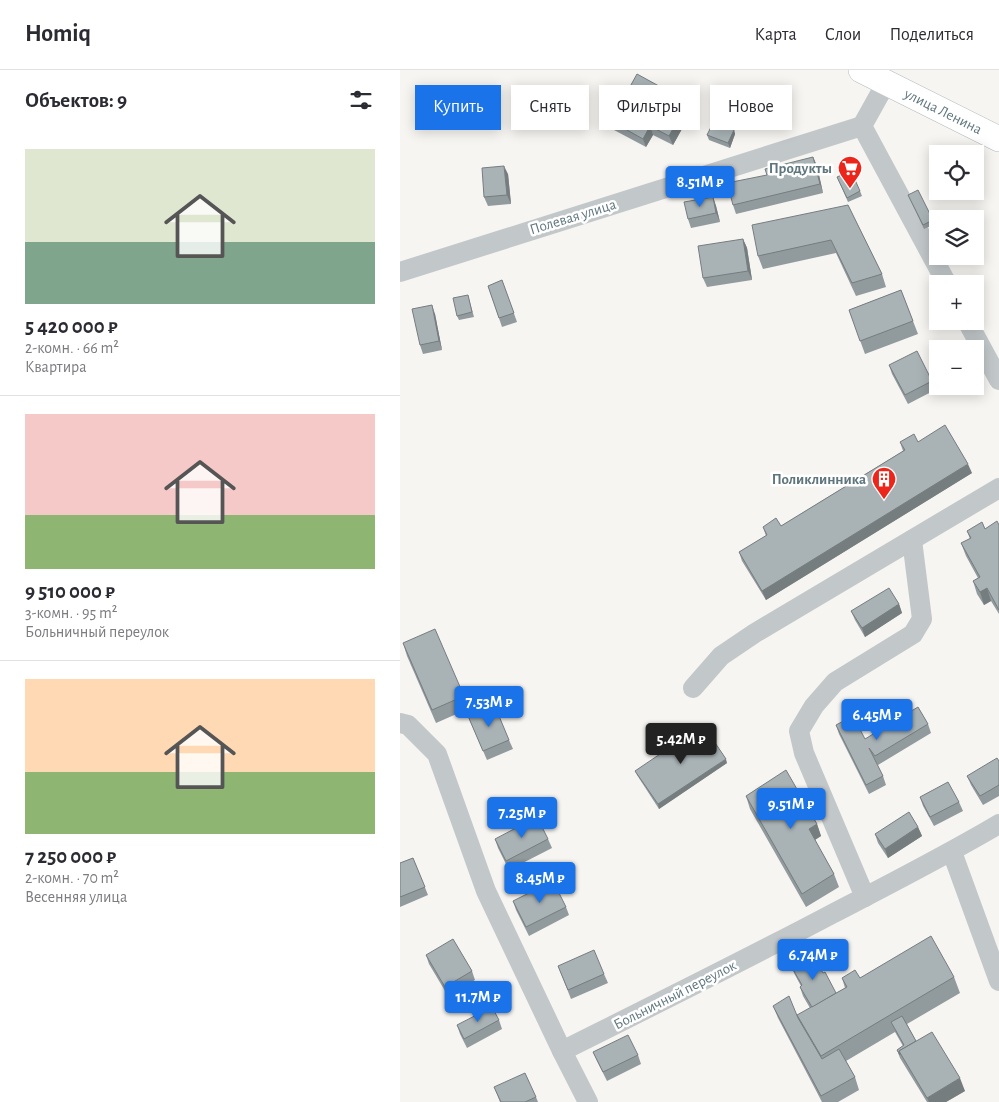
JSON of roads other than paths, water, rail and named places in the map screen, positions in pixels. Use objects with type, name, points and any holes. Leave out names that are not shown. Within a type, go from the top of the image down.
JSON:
[{"type":"main road","name":"улица Ленина","points":[[860,70],[999,139]]},
{"type":"street","points":[[886,82],[862,126],[942,275]]},
{"type":"street","name":"Полевая улица","points":[[400,272],[862,126]]},
{"type":"street","points":[[972,330],[999,380]]},
{"type":"street","points":[[693,688],[721,656],[999,488]]},
{"type":"street","points":[[865,897],[804,753],[798,732],[814,706],[835,682],[913,634],[922,619],[912,540]]},
{"type":"street","points":[[404,724],[437,754],[486,891],[588,1102]]},
{"type":"street","name":"Больничный переулок","points":[[562,1051],[744,960],[952,852],[999,824]]},
{"type":"street","points":[[952,852],[999,981]]},
{"type":"place","name":"Продукты","points":[[850,189]]},
{"type":"place","name":"Поликлинника","points":[[884,500]]}]
